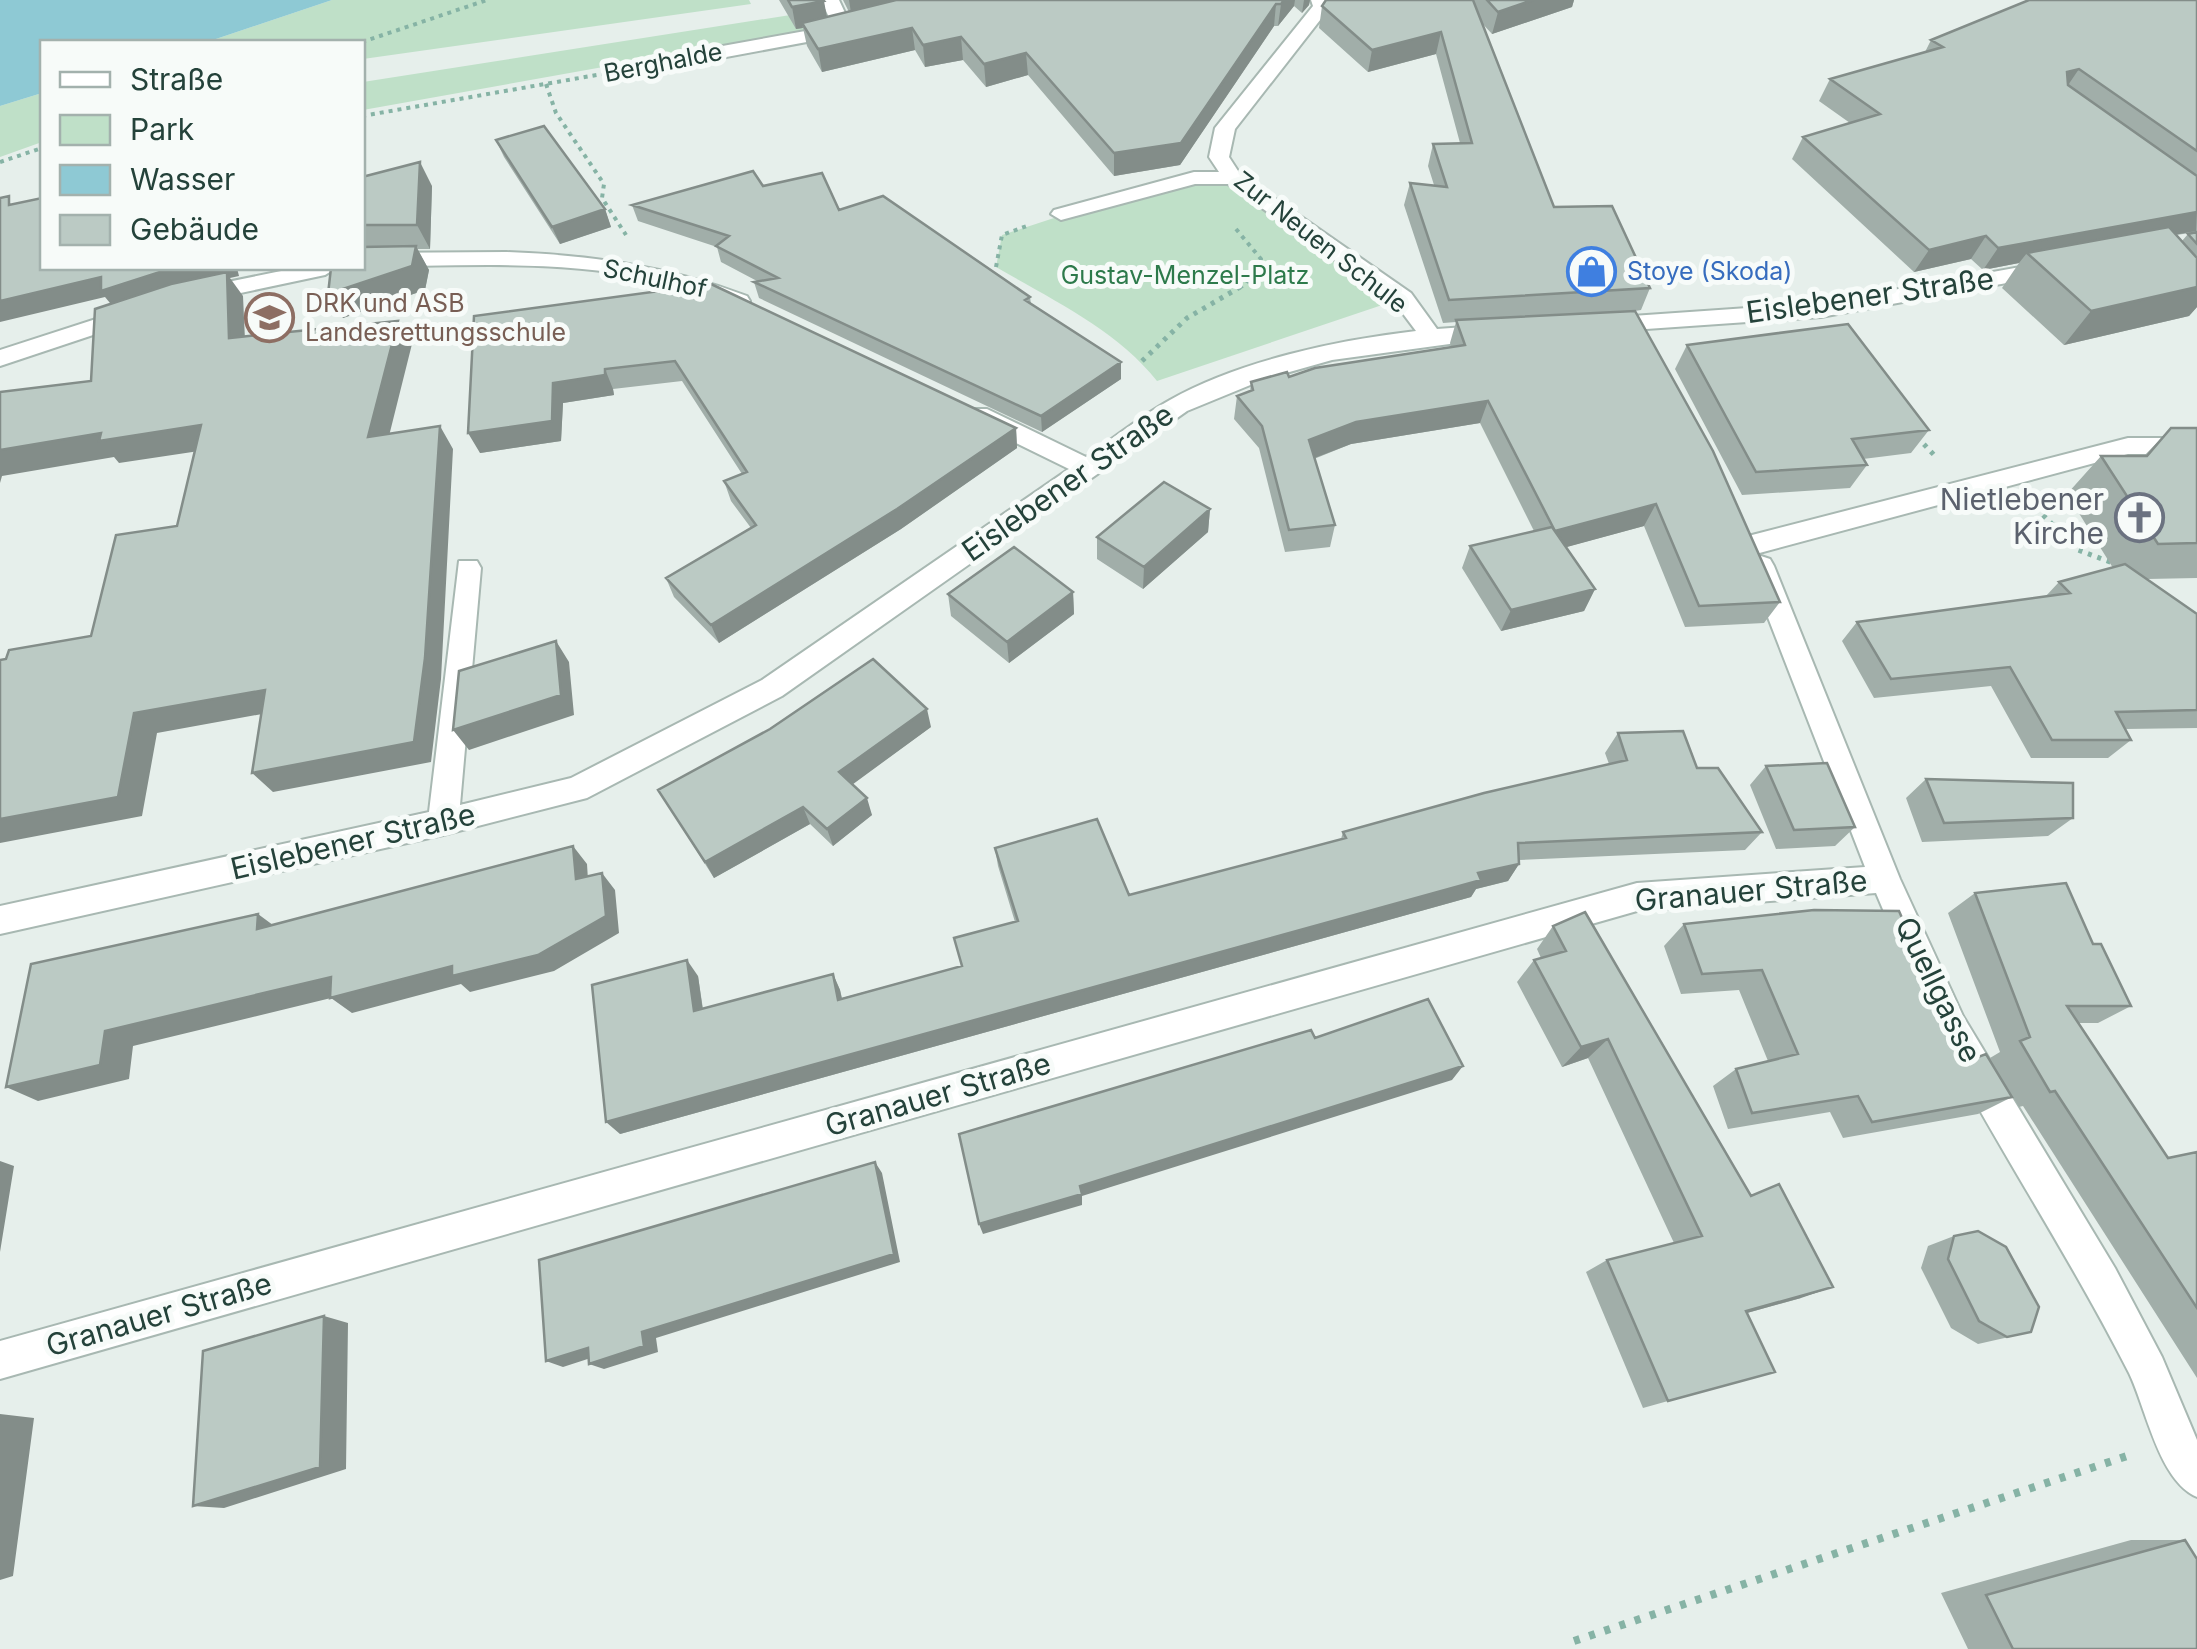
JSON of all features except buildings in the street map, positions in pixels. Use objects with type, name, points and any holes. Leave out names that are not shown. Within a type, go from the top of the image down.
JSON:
[{"type":"street","name":"Berghalde","points":[[666,62],[852,28],[830,0]]},
{"type":"street","name":"Zur Neuen Schule","points":[[1320,0],[1322,6],[1225,128],[1219,156],[1233,178],[1402,298],[1430,336]]},
{"type":"street","points":[[1061,214],[1194,178],[1233,178]]},
{"type":"street","name":"Schulhof","points":[[365,260],[537,260],[635,269],[708,287],[761,311]]},
{"type":"street","name":"Eislebener Straße","points":[[1579,326],[1820,310],[2072,265]]},
{"type":"street","points":[[182,298],[315,270]]},
{"type":"street","points":[[0,358],[146,310]]},
{"type":"street","points":[[1635,323],[1652,354]]},
{"type":"street","name":"Eislebener Straße","points":[[0,920],[443,822],[577,788],[772,688],[1179,405],[1246,374],[1337,348],[1523,330]]},
{"type":"street","points":[[952,402],[1088,468]]},
{"type":"street","points":[[1964,488],[2128,446],[2197,446]]},
{"type":"street","name":"Quellgasse","points":[[1964,488],[1747,533],[1787,624],[1886,879],[1951,1027],[2102,1282],[2148,1370],[2175,1440],[2197,1477]]},
{"type":"street","points":[[443,822],[468,568]]},
{"type":"street","name":"Granauer Straße","points":[[0,1360],[1638,897],[1886,879]]},
{"type":"path","points":[[365,41],[487,0]]},
{"type":"path","name":"Berghalde","points":[[365,115],[666,62]]},
{"type":"path","points":[[546,84],[556,113],[604,184],[602,198],[633,246],[635,269]]},
{"type":"path","points":[[0,162],[40,149]]},
{"type":"path","points":[[1142,362],[1188,318],[1246,284],[1261,260],[1194,178]]},
{"type":"path","points":[[996,267],[1002,235],[1061,214]]},
{"type":"path","points":[[1905,424],[1964,488]]},
{"type":"path","points":[[2002,477],[2078,550],[2108,559],[2122,571]]},
{"type":"path","points":[[1574,1641],[2175,1440]]},
{"type":"green space","points":[[332,0],[749,0],[751,4],[365,59],[365,40],[213,40]]},
{"type":"green space","points":[[822,10],[819,26],[788,34],[365,110],[365,82]]},
{"type":"green space","points":[[40,94],[40,143],[0,157],[0,106]]},
{"type":"green space","name":"Gustav-Menzel-Platz","points":[[1233,178],[1403,298],[1157,381],[1103,331],[996,267],[1002,235],[1127,194]]},
{"type":"water","points":[[0,0],[332,0],[213,40],[40,40],[40,94],[0,106]]},
{"type":"place","name":"Stoye (Skoda)","points":[[1592,271]]},
{"type":"place","name":"DRK und ASB Landesrettungsschule","points":[[270,317]]},
{"type":"place","name":"Nietlebener Kirche","points":[[2139,517]]}]
